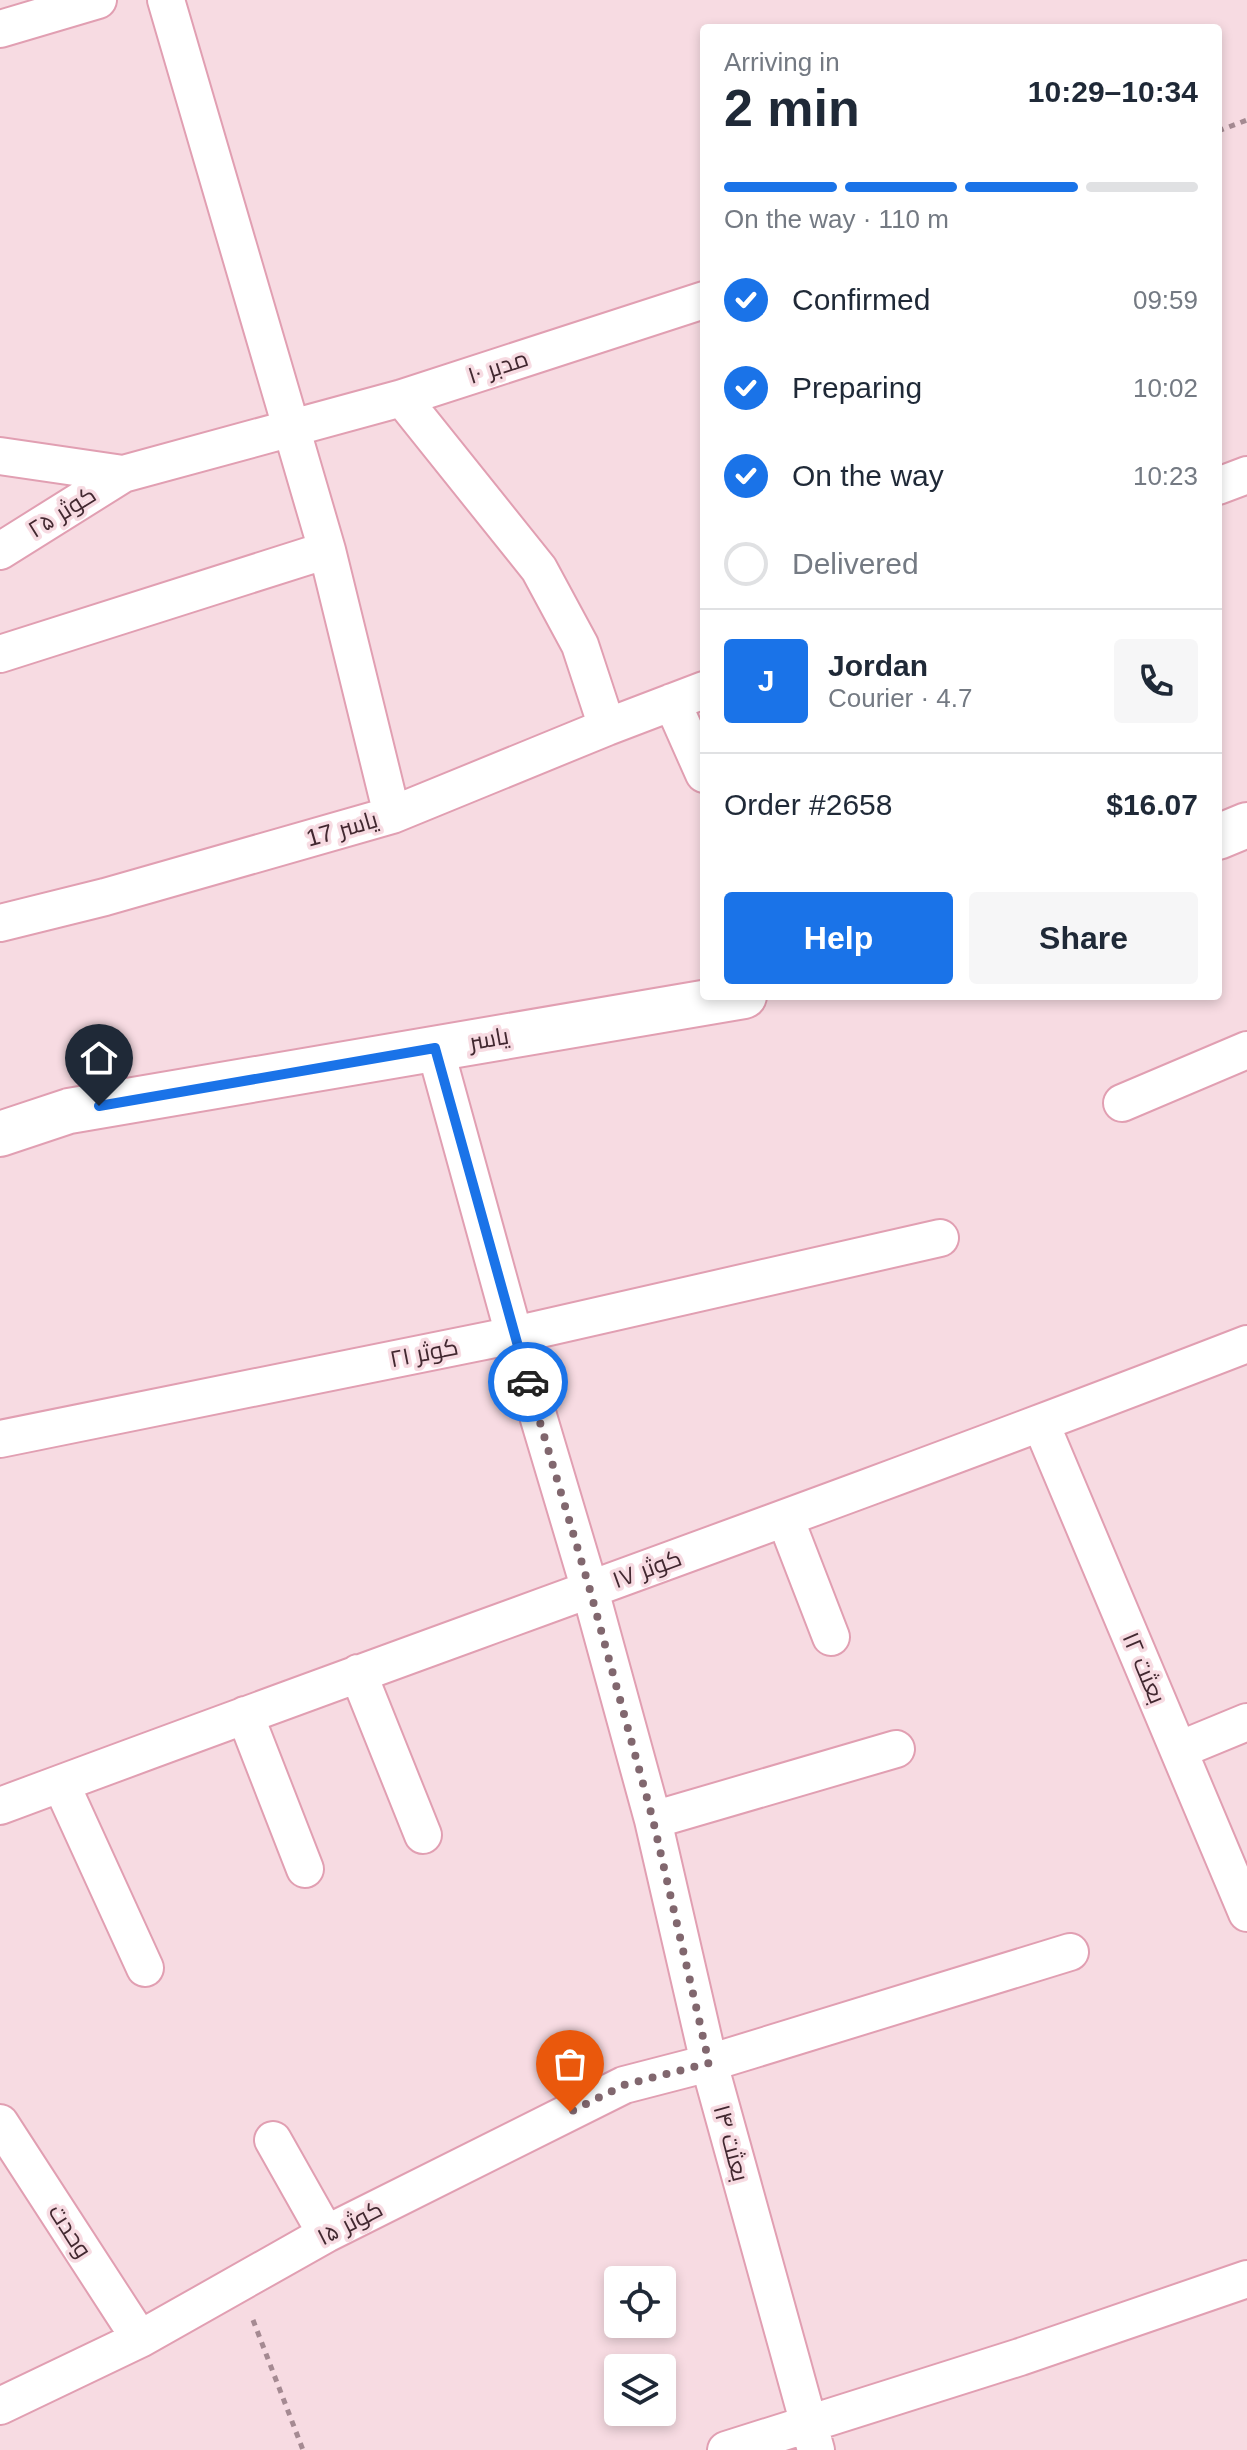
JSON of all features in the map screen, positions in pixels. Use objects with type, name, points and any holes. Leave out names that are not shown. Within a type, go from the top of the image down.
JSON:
[{"type":"street","points":[[0,29],[98,0]]},
{"type":"street","points":[[166,0],[327,550],[392,815]]},
{"type":"street","name":"مدبر ۱۰","points":[[123,474],[402,398],[700,301]]},
{"type":"street","points":[[402,398],[539,569],[580,645],[607,727]]},
{"type":"street","points":[[0,456],[123,474]]},
{"type":"street","name":"کوثر ۲۵","points":[[0,551],[123,474]]},
{"type":"street","points":[[1222,484],[1247,475]]},
{"type":"street","points":[[0,654],[327,550]]},
{"type":"street","points":[[688,696],[700,754]]},
{"type":"street","name":"یاسر 17","points":[[0,923],[105,897],[392,815],[688,696]]},
{"type":"street","points":[[1222,835],[1247,825]]},
{"type":"street","name":"یاسر","points":[[0,1134],[69,1111],[720,1000]]},
{"type":"street","name":"بعثت ۱۴","points":[[435,1048],[653,1820],[709,2063],[813,2437]]},
{"type":"street","points":[[1122,1103],[1247,1050]]},
{"type":"street","name":"کوثر ۲۱","points":[[0,1439],[514,1335],[940,1238]]},
{"type":"street","name":"کوثر ۱۷","points":[[0,1806],[1041,1424],[1247,1344]]},
{"type":"street","name":"بعثت ۱۲","points":[[1041,1424],[1179,1750],[1240,1876],[1247,1913]]},
{"type":"street","points":[[785,1518],[831,1637]]},
{"type":"street","points":[[358,1673],[423,1835]]},
{"type":"street","points":[[245,1715],[305,1869]]},
{"type":"street","points":[[1179,1750],[1247,1722]]},
{"type":"street","points":[[653,1820],[896,1749]]},
{"type":"street","points":[[61,1784],[145,1968]]},
{"type":"street","name":"کوثر ۱۵","points":[[0,2406],[140,2339],[326,2234],[624,2085],[709,2063],[1070,1952]]},
{"type":"street","name":"وحدت","points":[[0,2123],[140,2339]]},
{"type":"street","points":[[273,2140],[326,2234]]},
{"type":"street","points":[[726,2450],[813,2437],[1020,2357],[1247,2279]]},
{"type":"path","points":[[1222,129],[1247,120]]},
{"type":"path","points":[[239,2283],[303,2450]]},
{"type":"way so far","points":[[528,1382],[590,1590],[653,1820],[709,2063],[624,2085],[570,2112]]},
{"type":"route","points":[[99,1106],[435,1048],[528,1382]]}]
